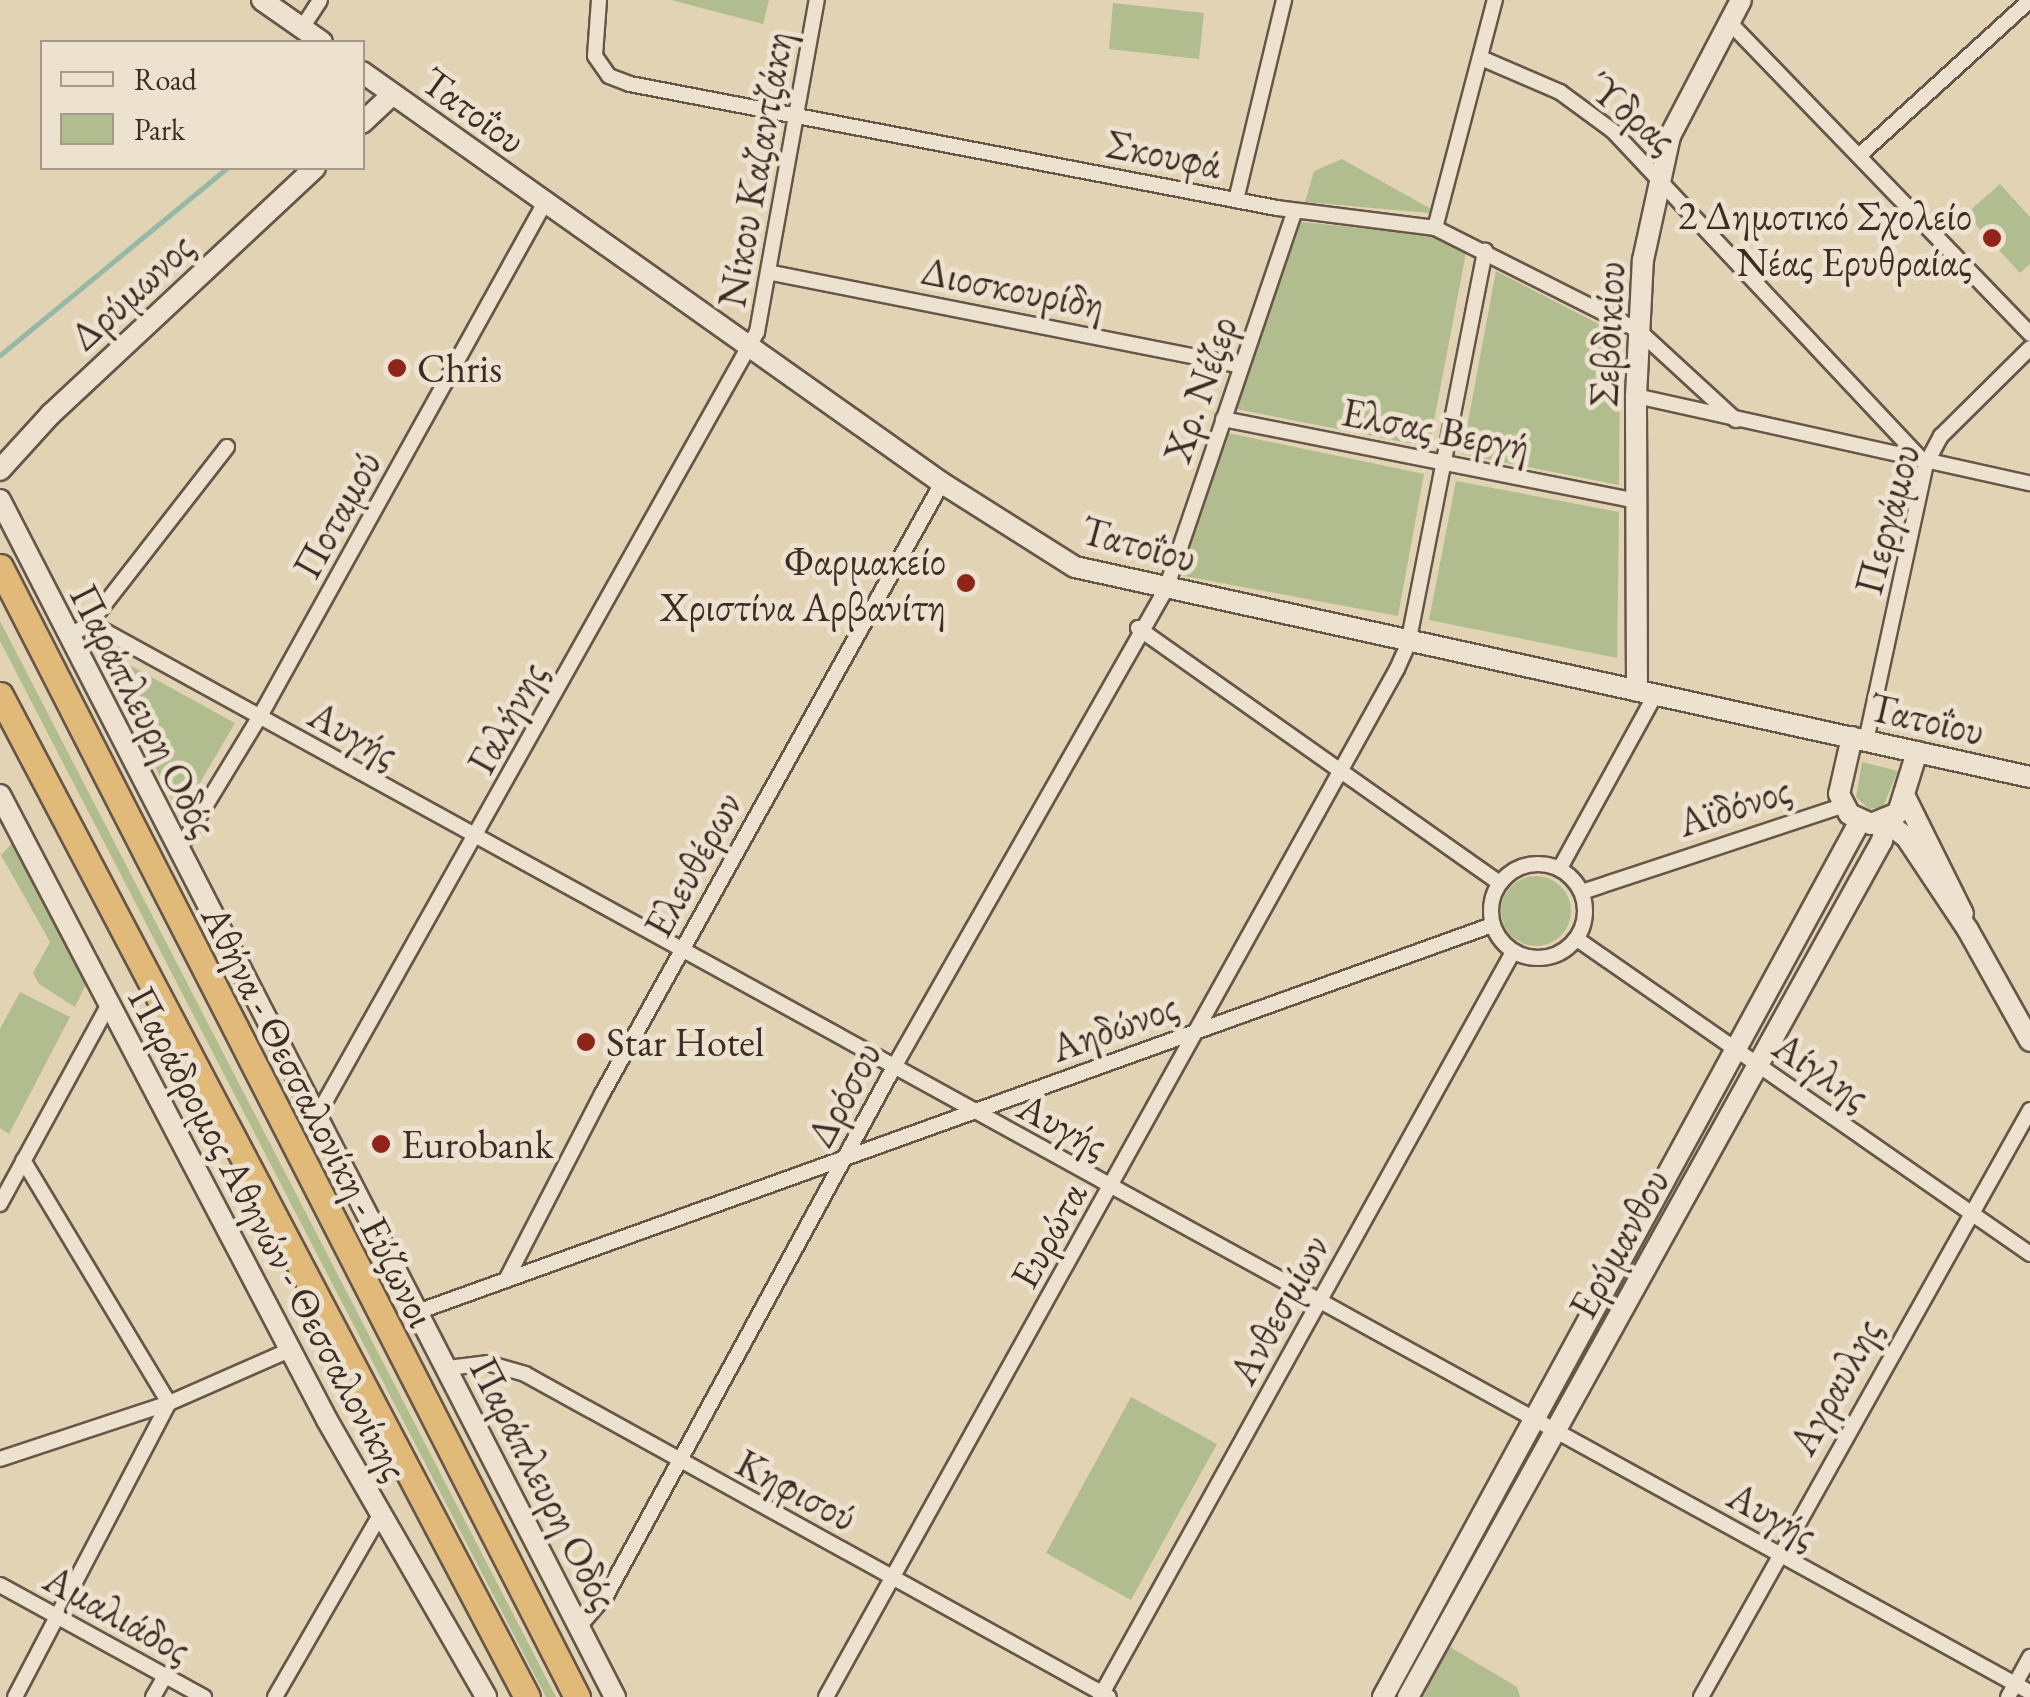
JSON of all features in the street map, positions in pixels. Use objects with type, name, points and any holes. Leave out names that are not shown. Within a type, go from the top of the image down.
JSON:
[{"type":"highway","name":"Αθήνα - Θεσσαλονίκη - Εύζωνοι","points":[[0,567],[577,1697]]},
{"type":"highway","name":"Αθήνα - Θεσσαλονίκη - Εύζωνοι","points":[[0,695],[527,1697]]},
{"type":"main road","points":[[262,0],[319,40]]},
{"type":"main road","name":"Σεβδικίου","points":[[1646,693],[1636,501],[1636,396],[1643,260],[1660,176],[1682,107],[1741,0]]},
{"type":"main road","name":"Τατοΐου","points":[[365,74],[942,483],[1057,558],[1166,589],[1408,644],[2030,777]]},
{"type":"main road","points":[[365,120],[393,94]]},
{"type":"main road","name":"Δρύμωνος","points":[[0,470],[51,414],[313,170]]},
{"type":"main road","name":"Παράπλευρη Οδός","points":[[0,500],[615,1697]]},
{"type":"main road","name":"Αϊδόνος","points":[[1842,806],[1859,739]]},
{"type":"main road","name":"Ερύμανθου","points":[[1408,1697],[1882,841],[1886,822],[1906,799],[1917,752]]},
{"type":"main road","name":"Παράδρομος Αθηνών - Θεσσαλονίκης","points":[[0,795],[379,1517],[424,1583],[486,1697]]},
{"type":"main road","points":[[1906,799],[1957,895],[1968,930]]},
{"type":"main road","points":[[1842,806],[1860,822],[1886,822],[1906,838],[1968,930],[2030,1041]]},
{"type":"main road","name":"Ερύμανθου","points":[[1382,1697],[1860,822]]},
{"type":"street","points":[[302,28],[320,0]]},
{"type":"street","name":"Σκουφά","points":[[598,0],[595,56],[608,76],[1295,211],[1435,228],[1638,330],[1736,420]]},
{"type":"street","name":"Νίκου Καζαντζάκη","points":[[748,347],[772,273],[818,0]]},
{"type":"street","points":[[1236,200],[1284,0]]},
{"type":"street","points":[[1435,228],[1495,0]]},
{"type":"street","points":[[1861,154],[2030,0]]},
{"type":"street","points":[[1728,22],[1861,154],[2030,334]]},
{"type":"street","name":"Ύδρας","points":[[1480,58],[1560,92],[1660,176],[1926,464]]},
{"type":"street","name":"Ποταμού","points":[[178,852],[259,718],[544,204]]},
{"type":"street","name":"Χρ. Νέζερ","points":[[1166,589],[1295,211]]},
{"type":"street","name":"Ευρώτα","points":[[826,1697],[1198,1031],[1408,644],[1485,250]]},
{"type":"street","name":"Διοσκουρίδη","points":[[772,273],[1241,366]]},
{"type":"street","name":"Γαλήνης","points":[[317,1116],[748,347]]},
{"type":"street","name":"Περγάμου","points":[[1859,739],[1926,464],[1941,436],[2030,348]]},
{"type":"street","name":"Σκουφά","points":[[1636,396],[1926,464],[2030,483]]},
{"type":"street","name":"Ελσας Βεργή","points":[[1223,420],[1636,501]]},
{"type":"street","points":[[68,637],[90,623],[227,447]]},
{"type":"street","name":"Ελευθέρων","points":[[506,1280],[681,950],[942,483]]},
{"type":"street","name":"Δρόσου","points":[[578,1628],[607,1594],[1138,628],[1166,589]]},
{"type":"street","name":"Αυγής","points":[[90,623],[1778,1554],[2011,1690],[2030,1692]]},
{"type":"street","points":[[1138,628],[1499,884]]},
{"type":"street","points":[[1560,868],[1646,693]]},
{"type":"street","name":"Αϊδόνος","points":[[1582,892],[1842,806]]},
{"type":"street","points":[[1527,865],[1560,868],[1582,892],[1584,924],[1577,939],[1548,958],[1513,952],[1492,925],[1499,884],[1527,865]]},
{"type":"street","name":"Αηδώνος","points":[[420,1311],[1492,925]]},
{"type":"street","name":"Αίγλης","points":[[1577,939],[2030,1254]]},
{"type":"street","name":"Ανθεσμίων","points":[[1104,1696],[1513,952]]},
{"type":"street","points":[[0,1204],[109,1004]]},
{"type":"street","name":"Αγραυλης","points":[[1701,1697],[1969,1210],[2030,1110]]},
{"type":"street","points":[[23,1160],[169,1403]]},
{"type":"street","points":[[0,1459],[169,1403],[290,1350]]},
{"type":"street","name":"Κηφισού","points":[[448,1368],[507,1367],[1104,1696]]},
{"type":"street","points":[[16,1697],[169,1403]]},
{"type":"street","points":[[274,1697],[379,1517]]},
{"type":"street","name":"Αμαλιάδος","points":[[0,1585],[204,1697]]},
{"type":"street","points":[[2011,1690],[2030,1656]]},
{"type":"street","points":[[153,1697],[164,1676]]},
{"type":"green space","points":[[671,0],[769,0],[763,24]]},
{"type":"green space","points":[[1113,3],[1204,13],[1199,59],[1109,49]]},
{"type":"green space","points":[[1342,159],[1431,209],[1429,213],[1305,202],[1314,171]]},
{"type":"green space","points":[[2000,184],[2030,217],[2030,264],[2020,273],[1966,214]]},
{"type":"green space","points":[[1301,222],[1432,235],[1466,253],[1429,447],[1236,409]]},
{"type":"green space","points":[[1496,271],[1620,335],[1619,485],[1462,454]]},
{"type":"green space","points":[[1228,433],[1424,474],[1398,616],[1179,575]]},
{"type":"green space","points":[[1456,481],[1619,512],[1617,658],[1429,620]]},
{"type":"green space","points":[[0,621],[556,1697],[546,1697],[0,641]]},
{"type":"green space","points":[[93,645],[235,723],[184,810],[177,810]]},
{"type":"green space","points":[[1862,762],[1898,771],[1883,807],[1869,809],[1856,797]]},
{"type":"green space","points":[[14,841],[87,982],[75,1007],[39,984],[33,973],[50,942],[1,855]]},
{"type":"green space","points":[[1536,876],[1561,886],[1571,911],[1561,936],[1536,946],[1511,936],[1501,911],[1511,886]]},
{"type":"green space","points":[[20,992],[70,1017],[9,1134],[0,1128],[0,1029]]},
{"type":"green space","points":[[1131,1397],[1217,1444],[1131,1600],[1046,1553]]},
{"type":"green space","points":[[1450,1647],[1517,1687],[1520,1697],[1422,1697]]},
{"type":"waterway","points":[[0,355],[225,170]]},
{"type":"place","name":"2 Δημοτικό Σχολείο Νέας Ερυθραίας","points":[[1992,238]]},
{"type":"place","name":"Chris","points":[[397,368]]},
{"type":"place","name":"Φαρμακείο Χριστίνα Αρβανίτη","points":[[966,583]]},
{"type":"place","name":"Star Hotel","points":[[586,1042]]},
{"type":"place","name":"Eurobank","points":[[381,1144]]}]
